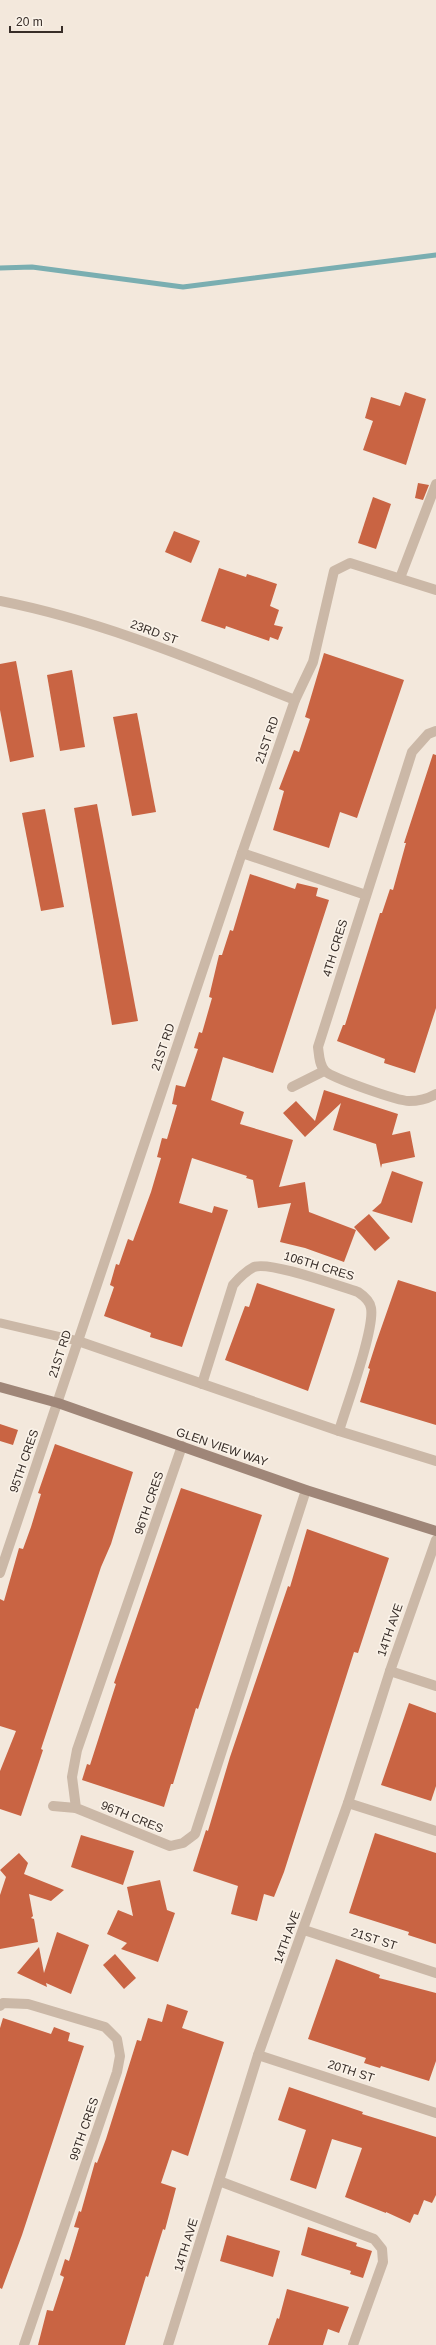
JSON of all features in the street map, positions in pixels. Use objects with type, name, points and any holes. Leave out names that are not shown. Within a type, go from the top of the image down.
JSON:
[{"type":"street","points":[[436,484],[400,578],[436,590]]},
{"type":"street","name":"21ST RD","points":[[58,1403],[242,853],[295,700],[313,662],[334,571],[350,563],[400,578]]},
{"type":"street","name":"23RD ST","points":[[0,601],[38,608],[151,644],[295,700]]},
{"type":"street","name":"4TH CRES","points":[[324,1070],[320,1061],[318,1047],[412,752],[428,734],[436,731]]},
{"type":"street","points":[[242,853],[366,895]]},
{"type":"street","points":[[292,1087],[324,1070],[341,1080],[408,1101],[424,1100],[436,1094]]},
{"type":"street","name":"106TH CRES","points":[[202,1384],[233,1285],[241,1276],[255,1267],[272,1266],[358,1292],[367,1299],[371,1308],[370,1327],[339,1431]]},
{"type":"street","points":[[78,1341],[339,1431],[436,1462]]},
{"type":"street","name":"GLEN VIEW WAY","points":[[0,1387],[58,1403],[306,1490],[436,1531]]},
{"type":"street","name":"95TH CRES","points":[[0,1573],[58,1403]]},
{"type":"street","name":"96TH CRES","points":[[182,1446],[77,1750],[72,1777],[76,1808],[170,1846],[183,1843],[195,1834],[306,1490]]},
{"type":"street","name":"14TH AVE","points":[[168,2345],[258,2055],[304,1930],[348,1803],[390,1671],[436,1540]]},
{"type":"street","points":[[390,1671],[436,1686]]},
{"type":"street","points":[[348,1803],[436,1831]]},
{"type":"street","points":[[54,1806],[76,1808]]},
{"type":"street","name":"21ST ST","points":[[304,1930],[436,1973]]},
{"type":"street","name":"99TH CRES","points":[[0,2006],[3,2003],[28,2004],[105,2027],[117,2039],[120,2056],[117,2072],[24,2345]]},
{"type":"street","name":"20TH ST","points":[[258,2055],[436,2113]]},
{"type":"street","points":[[219,2181],[374,2239],[382,2249],[383,2262],[354,2345]]},
{"type":"lane","points":[[0,1323],[78,1341]]},
{"type":"building","points":[[405,392],[426,399],[406,465],[363,450],[373,421],[365,418],[371,397],[400,406]]},
{"type":"building","points":[[418,483],[429,485],[423,500],[415,498]]},
{"type":"building","points":[[373,497],[391,504],[376,549],[358,543]]},
{"type":"building","points":[[174,531],[200,541],[191,563],[165,552]]},
{"type":"building","points":[[219,568],[246,577],[247,574],[277,584],[270,606],[279,610],[274,625],[283,627],[278,640],[270,637],[269,641],[226,626],[225,629],[201,621]]},
{"type":"building","points":[[324,653],[404,680],[357,818],[340,812],[329,848],[273,830],[284,791],[279,789],[294,750],[299,752],[310,719],[305,717]]},
{"type":"building","points":[[16,661],[34,757],[10,762],[0,710],[0,664]]},
{"type":"building","points":[[72,670],[85,747],[60,751],[47,675]]},
{"type":"building","points":[[137,713],[156,812],[132,816],[113,717]]},
{"type":"building","points":[[433,754],[436,755],[436,1008],[415,1073],[384,1063],[385,1059],[337,1041],[343,1025],[345,1025],[380,913],[382,913],[390,889],[393,890],[406,843],[404,843]]},
{"type":"building","points":[[97,804],[138,1021],[112,1025],[74,808]]},
{"type":"building","points":[[45,809],[64,907],[41,911],[22,813]]},
{"type":"building","points":[[250,874],[295,889],[297,883],[318,888],[316,896],[329,900],[273,1073],[223,1057],[211,1100],[244,1112],[240,1124],[293,1140],[279,1187],[305,1182],[309,1212],[356,1230],[344,1262],[305,1248],[280,1242],[291,1203],[258,1208],[253,1180],[246,1178],[247,1176],[192,1158],[179,1203],[212,1213],[214,1206],[228,1210],[182,1347],[150,1337],[151,1333],[104,1316],[114,1287],[110,1285],[116,1264],[119,1265],[128,1239],[133,1241],[151,1192],[161,1158],[157,1157],[162,1138],[167,1139],[177,1105],[172,1104],[176,1085],[185,1087],[198,1049],[194,1048],[199,1032],[202,1033],[212,998],[209,997],[219,955],[222,955],[230,930],[233,931]]},
{"type":"building","points":[[324,1090],[398,1114],[392,1135],[410,1131],[415,1157],[382,1164],[381,1168],[376,1144],[333,1130],[341,1103],[305,1137],[283,1113],[296,1101],[315,1121]]},
{"type":"building","points":[[392,1171],[423,1182],[412,1223],[372,1211],[381,1203]]},
{"type":"building","points":[[369,1214],[390,1238],[375,1251],[354,1227]]},
{"type":"building","points":[[398,1280],[436,1292],[436,1425],[360,1402],[370,1369],[368,1368]]},
{"type":"building","points":[[257,1283],[335,1309],[308,1391],[225,1360],[245,1306],[249,1307]]},
{"type":"building","points":[[0,1424],[18,1430],[13,1445],[0,1441]]},
{"type":"building","points":[[55,1444],[133,1472],[111,1544],[101,1567],[41,1749],[43,1750],[21,1816],[0,1809],[0,1771],[16,1731],[0,1726],[0,1599],[4,1601],[19,1548],[23,1549],[31,1527],[41,1494],[38,1493]]},
{"type":"building","points":[[181,1488],[262,1515],[198,1709],[196,1708],[173,1784],[171,1784],[164,1807],[82,1780],[87,1764],[90,1765],[116,1684],[114,1683]]},
{"type":"building","points":[[307,1529],[389,1558],[358,1653],[354,1652],[284,1872],[274,1897],[264,1894],[257,1921],[231,1914],[238,1886],[193,1871],[206,1830],[208,1831],[230,1757],[288,1586],[290,1587]]},
{"type":"building","points":[[409,1703],[436,1713],[436,1786],[431,1801],[381,1785]]},
{"type":"building","points":[[375,1833],[436,1853],[436,1944],[408,1935],[409,1932],[349,1913]]},
{"type":"building","points":[[81,1835],[134,1851],[123,1885],[71,1867]]},
{"type":"building","points":[[19,1853],[28,1863],[24,1874],[64,1890],[51,1901],[29,1894],[33,1916],[31,1918],[34,1919],[38,1942],[0,1949],[0,1895],[6,1877],[0,1870]]},
{"type":"building","points":[[160,1880],[167,1910],[175,1913],[158,1962],[121,1949],[127,1943],[107,1934],[118,1910],[133,1916],[127,1887]]},
{"type":"building","points":[[57,1932],[89,1945],[71,1994],[46,1983],[47,1987],[17,1973],[39,1947],[44,1973]]},
{"type":"building","points":[[115,1954],[136,1978],[124,1989],[103,1965]]},
{"type":"building","points":[[336,1959],[380,1975],[379,1978],[436,1993],[436,2061],[429,2081],[381,2066],[380,2068],[364,2063],[366,2058],[308,2039]]},
{"type":"building","points":[[167,2004],[188,2011],[182,2028],[224,2042],[188,2156],[172,2150],[161,2183],[176,2188],[165,2230],[163,2229],[148,2277],[146,2276],[125,2345],[38,2345],[47,2310],[53,2311],[64,2277],[60,2275],[65,2259],[69,2261],[79,2228],[74,2227],[79,2211],[81,2212],[95,2162],[97,2163],[106,2139],[137,2040],[141,2041],[148,2018],[162,2022]]},
{"type":"building","points":[[3,2018],[51,2034],[54,2027],[70,2033],[68,2041],[84,2046],[22,2235],[2,2289],[0,2288],[0,2028]]},
{"type":"building","points":[[289,2087],[363,2112],[362,2114],[436,2137],[436,2195],[432,2203],[424,2200],[418,2215],[414,2214],[410,2223],[386,2212],[345,2197],[362,2148],[332,2139],[316,2189],[290,2180],[306,2130],[278,2120]]},
{"type":"building","points":[[308,2227],[357,2243],[356,2246],[372,2251],[363,2278],[350,2274],[351,2271],[301,2255]]},
{"type":"building","points":[[227,2235],[280,2251],[273,2277],[220,2261]]},
{"type":"building","points":[[287,2289],[349,2307],[339,2333],[328,2329],[323,2345],[268,2345],[277,2318],[279,2319]]},
{"type":"waterway","points":[[0,268],[32,267],[183,287],[436,255]]}]
